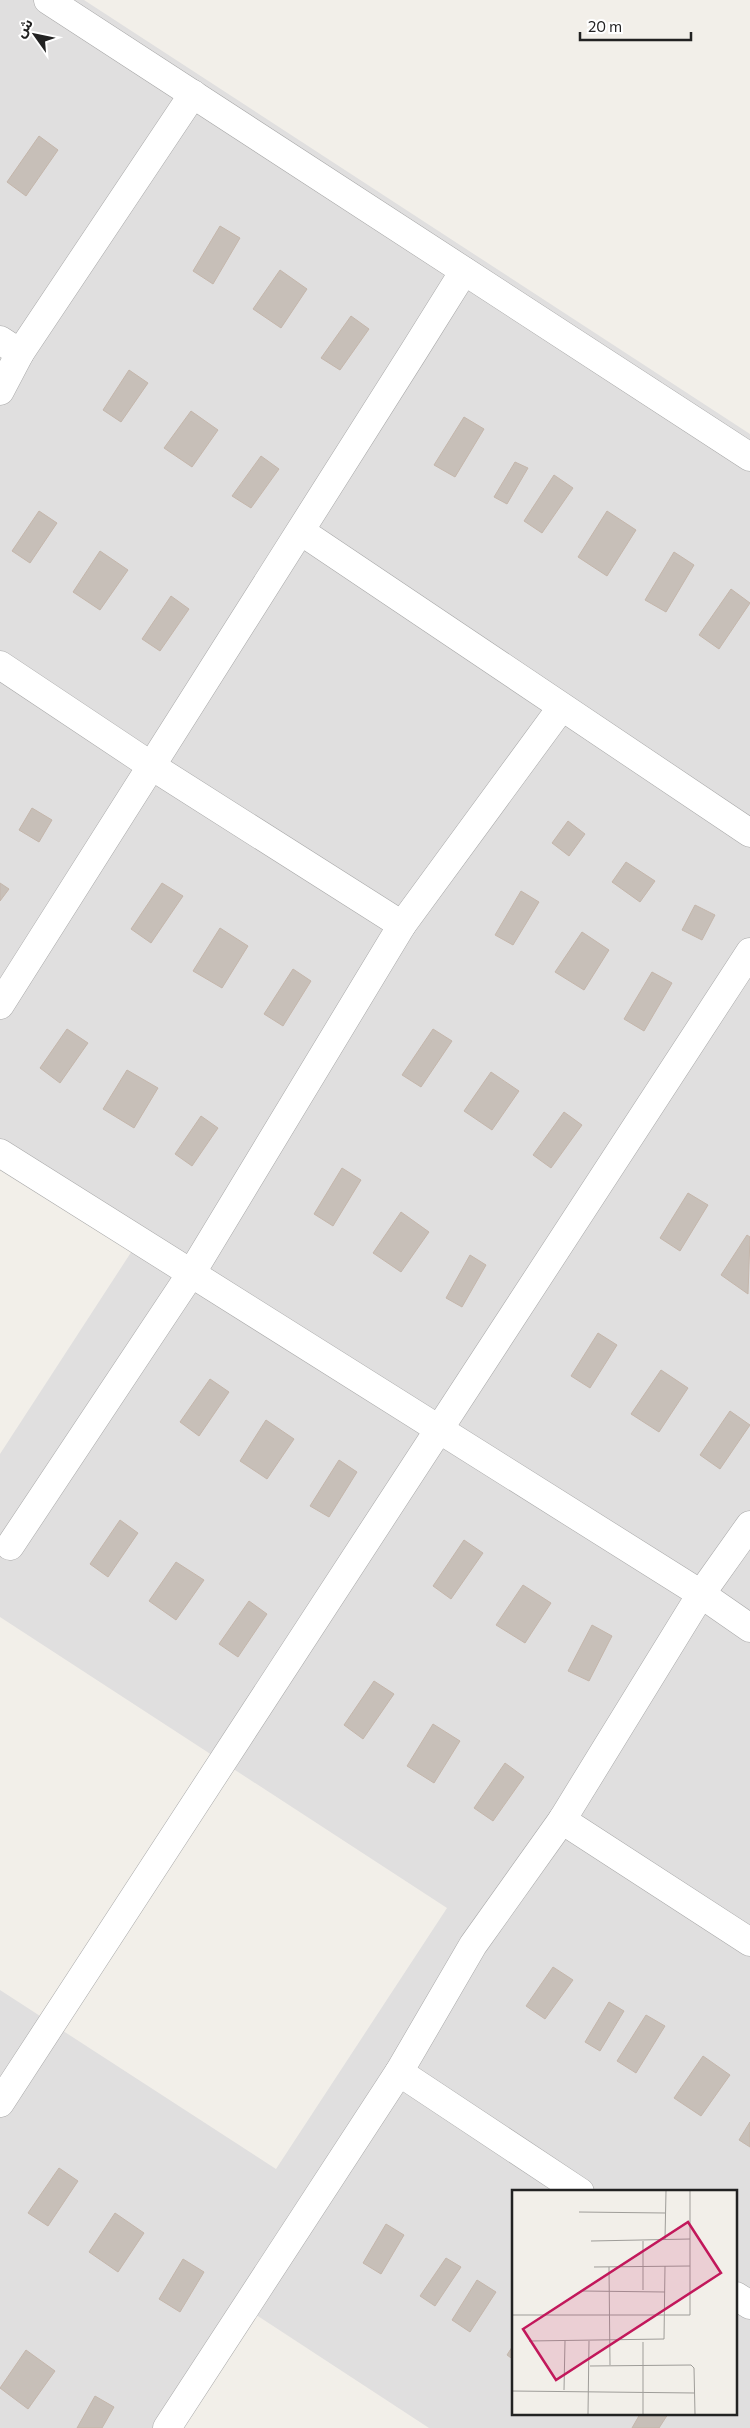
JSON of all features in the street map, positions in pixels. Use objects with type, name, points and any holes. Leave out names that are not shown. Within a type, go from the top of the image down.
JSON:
[{"type":"street","points":[[48,0],[750,457]]},
{"type":"street","points":[[0,391],[10,347],[193,94]]},
{"type":"street","points":[[0,1005],[150,765],[302,532],[464,271]]},
{"type":"street","points":[[302,532],[750,833]]},
{"type":"street","points":[[0,665],[150,765],[402,924]]},
{"type":"street","points":[[10,1546],[191,1273],[402,924],[562,708]]},
{"type":"street","points":[[0,2103],[750,952]]},
{"type":"street","points":[[0,1153],[701,1594],[750,1628]]},
{"type":"street","points":[[167,2428],[399,2072],[473,1945],[562,1820],[701,1594],[750,1525]]},
{"type":"street","points":[[562,1820],[750,1942]]},
{"type":"street","points":[[399,2072],[577,2190]]},
{"type":"street","points":[[738,2297],[750,2305]]},
{"type":"shaded area","points":[[0,0],[84,0],[750,434],[750,2428],[429,2428],[247,2309],[169,2428],[0,2428],[0,1990],[276,2169],[447,1908],[0,1617],[0,1454],[141,1237],[0,1145]]},
{"type":"building","points":[[39,136],[58,150],[26,196],[7,182]]},
{"type":"building","points":[[220,226],[240,238],[213,284],[193,271]]},
{"type":"building","points":[[280,270],[307,289],[281,328],[253,309]]},
{"type":"building","points":[[351,316],[369,329],[340,370],[321,358]]},
{"type":"building","points":[[129,370],[148,383],[121,422],[103,410]]},
{"type":"building","points":[[191,411],[218,430],[192,467],[164,448]]},
{"type":"building","points":[[464,417],[484,429],[455,477],[434,465]]},
{"type":"building","points":[[261,456],[279,469],[251,508],[232,496]]},
{"type":"building","points":[[515,462],[528,468],[507,504],[494,497]]},
{"type":"building","points":[[554,475],[573,488],[542,533],[524,521]]},
{"type":"building","points":[[39,511],[57,523],[30,563],[12,551]]},
{"type":"building","points":[[607,511],[636,530],[607,576],[578,557]]},
{"type":"building","points":[[100,551],[128,570],[100,610],[73,592]]},
{"type":"building","points":[[674,552],[694,565],[666,612],[645,600]]},
{"type":"building","points":[[731,589],[750,603],[719,649],[699,635]]},
{"type":"building","points":[[171,596],[189,609],[160,651],[142,639]]},
{"type":"building","points":[[32,808],[52,820],[39,842],[19,830]]},
{"type":"building","points":[[568,821],[585,834],[569,856],[552,843]]},
{"type":"building","points":[[626,862],[655,881],[640,902],[612,882]]},
{"type":"building","points":[[0,883],[9,889],[0,901]]},
{"type":"building","points":[[162,883],[183,896],[151,943],[131,929]]},
{"type":"building","points":[[521,891],[539,902],[513,945],[495,935]]},
{"type":"building","points":[[695,905],[715,915],[702,940],[682,930]]},
{"type":"building","points":[[220,928],[248,946],[222,988],[193,971]]},
{"type":"building","points":[[582,932],[609,950],[584,990],[555,972]]},
{"type":"building","points":[[293,969],[311,981],[283,1026],[264,1014]]},
{"type":"building","points":[[652,972],[672,983],[644,1031],[624,1019]]},
{"type":"building","points":[[67,1029],[88,1043],[60,1083],[40,1068]]},
{"type":"building","points":[[433,1029],[452,1041],[421,1087],[402,1075]]},
{"type":"building","points":[[127,1070],[158,1088],[134,1128],[103,1109]]},
{"type":"building","points":[[491,1072],[519,1091],[492,1130],[464,1111]]},
{"type":"building","points":[[564,1112],[582,1125],[551,1168],[533,1155]]},
{"type":"building","points":[[201,1116],[218,1128],[192,1166],[175,1154]]},
{"type":"building","points":[[342,1168],[361,1180],[333,1226],[314,1214]]},
{"type":"building","points":[[688,1193],[708,1205],[680,1251],[660,1238]]},
{"type":"building","points":[[401,1212],[429,1232],[401,1272],[373,1253]]},
{"type":"building","points":[[747,1235],[750,1237],[748,1294],[721,1275]]},
{"type":"building","points":[[470,1255],[486,1265],[462,1307],[446,1298]]},
{"type":"building","points":[[598,1333],[617,1345],[590,1388],[571,1376]]},
{"type":"building","points":[[661,1370],[688,1388],[659,1432],[631,1414]]},
{"type":"building","points":[[210,1379],[229,1392],[199,1436],[180,1422]]},
{"type":"building","points":[[730,1411],[750,1425],[720,1469],[700,1455]]},
{"type":"building","points":[[266,1420],[294,1439],[267,1479],[240,1461]]},
{"type":"building","points":[[339,1460],[357,1472],[329,1517],[310,1506]]},
{"type":"building","points":[[120,1520],[138,1533],[108,1577],[90,1564]]},
{"type":"building","points":[[464,1540],[483,1553],[451,1599],[433,1586]]},
{"type":"building","points":[[176,1562],[204,1580],[176,1620],[149,1601]]},
{"type":"building","points":[[523,1585],[551,1603],[525,1643],[496,1625]]},
{"type":"building","points":[[249,1601],[267,1614],[238,1657],[219,1644]]},
{"type":"building","points":[[592,1625],[612,1636],[589,1681],[568,1671]]},
{"type":"building","points":[[374,1681],[394,1694],[363,1739],[344,1725]]},
{"type":"building","points":[[433,1724],[460,1741],[434,1783],[407,1766]]},
{"type":"building","points":[[505,1763],[524,1777],[493,1821],[474,1808]]},
{"type":"building","points":[[553,1967],[573,1980],[545,2019],[526,2006]]},
{"type":"building","points":[[609,2002],[624,2011],[600,2051],[585,2042]]},
{"type":"building","points":[[646,2015],[665,2026],[636,2073],[617,2061]]},
{"type":"building","points":[[703,2056],[730,2075],[701,2116],[674,2098]]},
{"type":"building","points":[[750,2122],[750,2147],[739,2140]]},
{"type":"building","points":[[59,2168],[78,2181],[48,2226],[28,2213]]},
{"type":"building","points":[[115,2213],[144,2233],[118,2272],[89,2252]]},
{"type":"building","points":[[386,2224],[404,2235],[381,2274],[363,2263]]},
{"type":"building","points":[[446,2258],[461,2267],[435,2306],[420,2296]]},
{"type":"building","points":[[183,2259],[204,2272],[180,2312],[159,2299]]},
{"type":"building","points":[[477,2280],[496,2292],[470,2332],[452,2320]]},
{"type":"building","points":[[512,2347],[512,2359],[507,2355]]},
{"type":"building","points":[[26,2350],[55,2371],[28,2409],[0,2388]]},
{"type":"building","points":[[95,2396],[114,2407],[102,2428],[77,2428]]},
{"type":"building","points":[[639,2416],[667,2416],[659,2428],[632,2428]]}]
